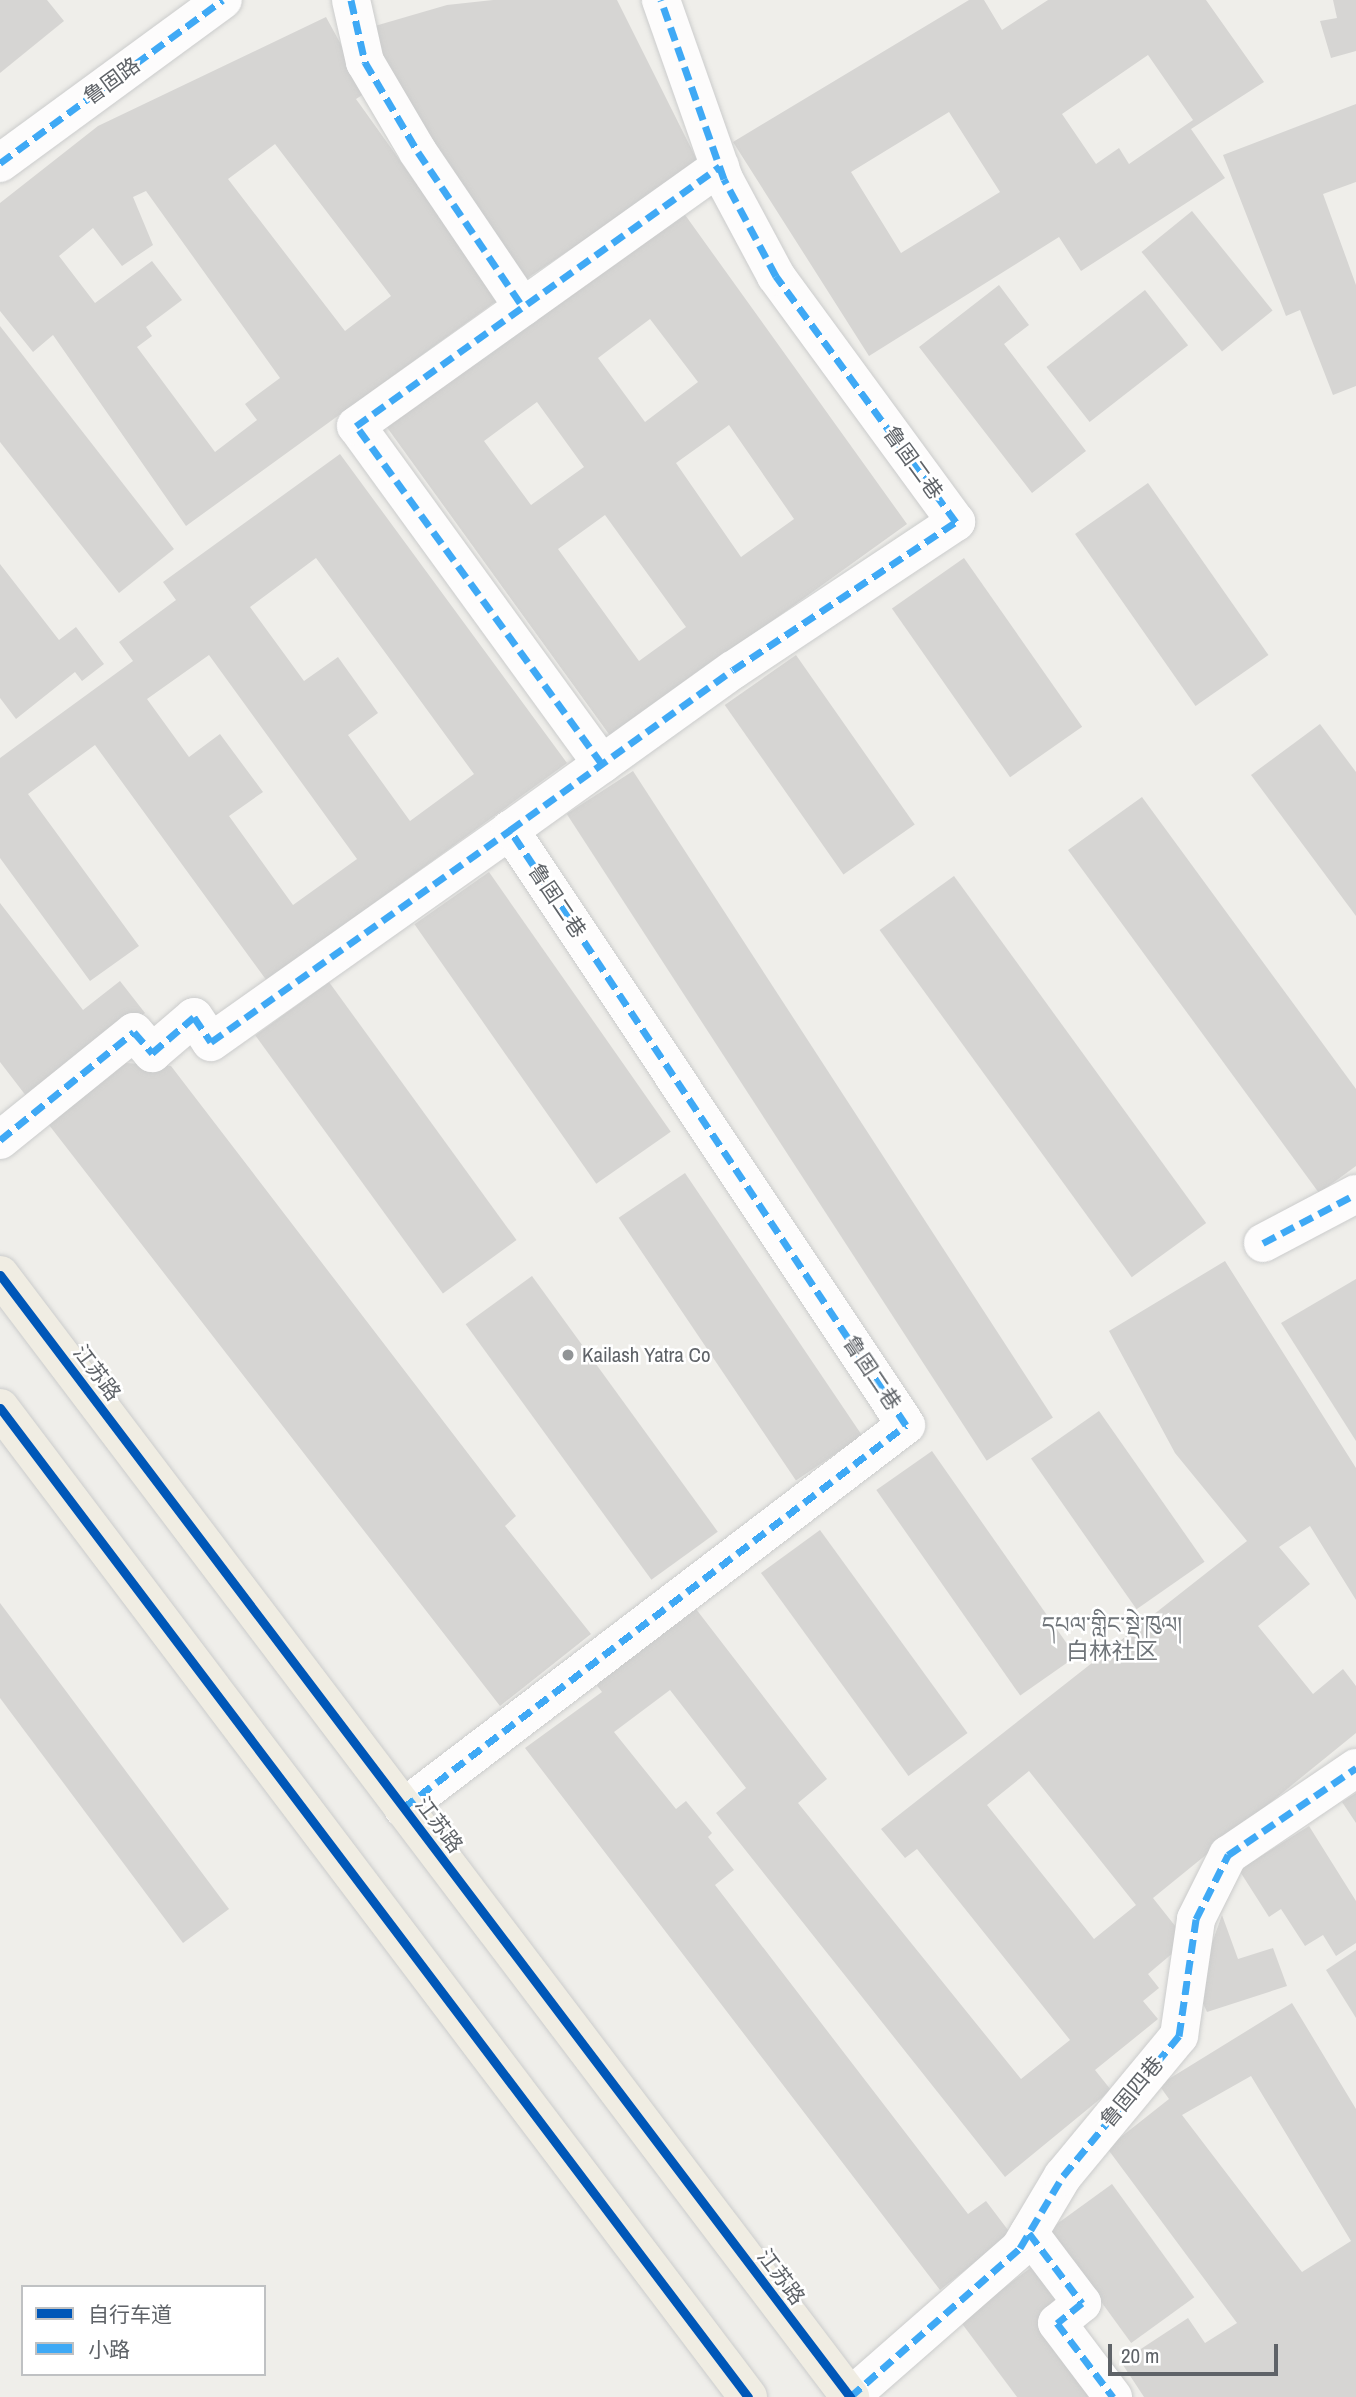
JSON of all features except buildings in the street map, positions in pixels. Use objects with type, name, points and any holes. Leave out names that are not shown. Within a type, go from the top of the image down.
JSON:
[{"type":"highway","name":"江苏路","points":[[0,1275],[850,2397]]},
{"type":"highway","points":[[0,1408],[748,2397]]},
{"type":"street","name":"鲁固路","points":[[0,163],[223,0]]},
{"type":"street","points":[[351,0],[365,62],[418,152],[523,307]]},
{"type":"street","name":"鲁固二巷","points":[[0,1140],[134,1032],[152,1053],[194,1017],[211,1042],[510,830],[593,751],[733,670],[956,522],[776,276],[720,166],[661,0]]},
{"type":"street","points":[[593,751],[356,426],[720,166]]},
{"type":"street","name":"鲁固二巷","points":[[403,1808],[906,1425],[510,830]]},
{"type":"street","points":[[1263,1243],[1356,1194]]},
{"type":"street","name":"鲁固四巷","points":[[850,2397],[1020,2248],[1063,2176],[1179,2036],[1196,1919],[1228,1855],[1356,1768]]},
{"type":"street","points":[[1029,2233],[1082,2303],[1057,2323],[1113,2397]]},
{"type":"marked path","points":[[0,163],[223,0]]},
{"type":"marked path","points":[[351,0],[365,62],[418,152],[523,307]]},
{"type":"marked path","points":[[403,1808],[906,1425],[510,830],[733,670],[956,522],[776,276],[724,179],[661,0]]},
{"type":"marked path","points":[[602,764],[356,426],[720,166]]},
{"type":"marked path","points":[[0,1140],[134,1032],[152,1053],[194,1017],[211,1042],[510,830]]},
{"type":"marked path","points":[[1263,1243],[1356,1194]]},
{"type":"marked path","points":[[850,2397],[1020,2248],[1063,2176],[1179,2036],[1196,1919],[1228,1855],[1356,1768]]},
{"type":"marked path","points":[[1029,2233],[1082,2303],[1057,2323],[1113,2397]]},
{"type":"cycle path","points":[[0,1275],[850,2397]]},
{"type":"cycle path","points":[[0,1408],[748,2397]]},
{"type":"place","name":"Kailash Yatra Co","points":[[568,1355]]},
{"type":"district","name":"དཔལ་གླིང་སྡེ་ཁུལ། 白林社区","points":[[1112,1638]]}]
